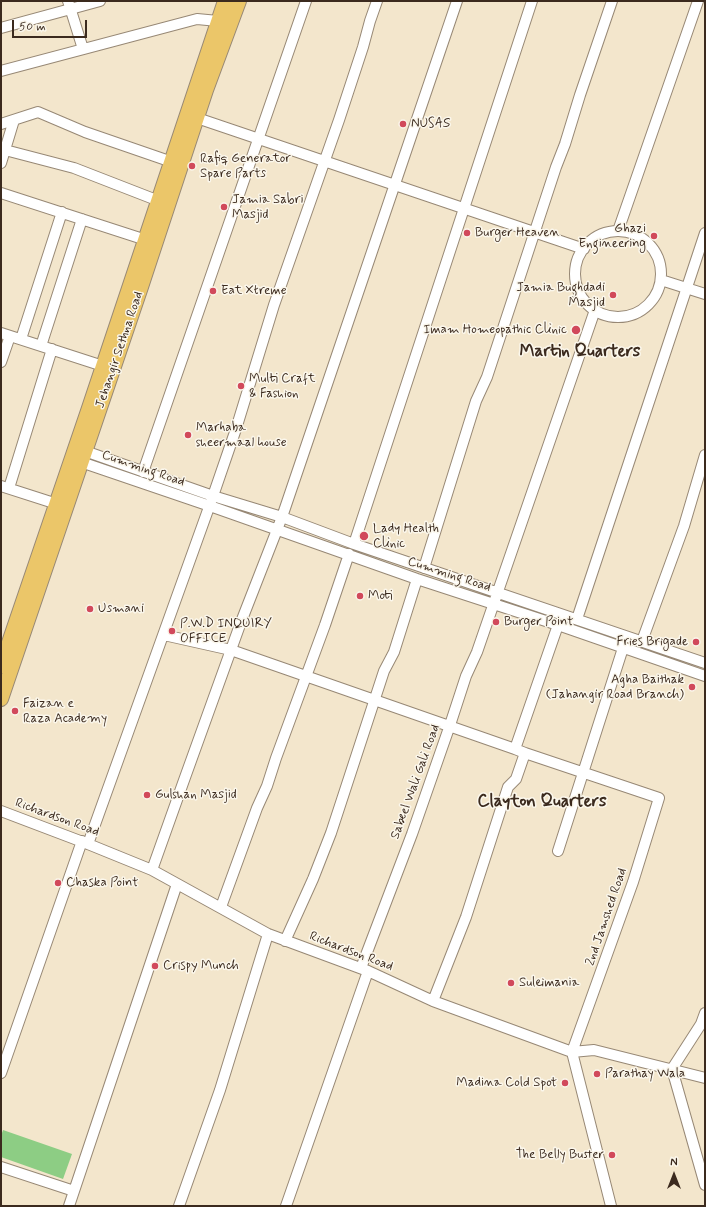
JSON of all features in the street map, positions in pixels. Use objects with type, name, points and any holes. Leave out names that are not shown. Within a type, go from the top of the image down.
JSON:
[{"type":"highway","name":"Jehangir Sethna Road","points":[[1,699],[78,455],[103,366],[225,1]]},
{"type":"highway","name":"Jehangir Sethna Road","points":[[1,666],[5,640],[57,504],[78,455],[141,288],[197,118],[239,1]]},
{"type":"street","points":[[1,28],[70,5],[100,1]]},
{"type":"street","points":[[143,472],[306,1]]},
{"type":"street","points":[[1,1073],[85,842],[164,635],[210,506],[283,278],[325,161],[377,1]]},
{"type":"street","points":[[152,870],[231,650],[282,517],[457,1]]},
{"type":"street","points":[[354,544],[532,1]]},
{"type":"street","points":[[424,568],[476,401],[487,377],[556,167],[566,144],[580,95],[612,1]]},
{"type":"street","points":[[618,231],[698,1]]},
{"type":"street","points":[[70,5],[83,49]]},
{"type":"street","points":[[1,71],[197,19],[218,21]]},
{"type":"street","points":[[1,124],[38,112],[85,132],[172,162]]},
{"type":"street","points":[[197,118],[584,249]]},
{"type":"street","points":[[1,163],[14,120]]},
{"type":"street","points":[[5,150],[74,168],[159,201]]},
{"type":"street","points":[[1,193],[146,240]]},
{"type":"street","points":[[21,339],[62,212]]},
{"type":"street","points":[[41,346],[82,219]]},
{"type":"street","points":[[618,231],[632,233],[645,240],[655,251],[661,265],[661,280],[657,293],[648,305],[636,313],[622,317],[608,315],[595,310],[584,300],[578,288],[575,275],[578,261],[584,249],[593,240],[605,234],[618,231]]},
{"type":"street","points":[[577,619],[705,233]]},
{"type":"street","points":[[661,280],[705,294]]},
{"type":"street","name":"Sabeel Wali Gali Road","points":[[286,1206],[463,683],[477,652],[494,604],[595,310]]},
{"type":"street","points":[[1,362],[6,334],[103,366]]},
{"type":"street","points":[[52,349],[5,487],[57,504]]},
{"type":"street","name":"Cumming Road","points":[[78,455],[143,472],[213,496],[282,517],[354,544],[705,663]]},
{"type":"street","name":"Cumming Road","points":[[78,455],[276,530],[705,676]]},
{"type":"street","points":[[642,641],[677,546],[705,455]]},
{"type":"street","points":[[221,907],[349,554]]},
{"type":"street","points":[[285,941],[314,879],[331,833],[384,672],[394,652],[417,579]]},
{"type":"street","points":[[515,749],[558,625]]},
{"type":"street","points":[[164,635],[231,650],[450,725],[583,773]]},
{"type":"street","points":[[558,851],[623,648]]},
{"type":"street","points":[[433,1001],[466,918],[508,787],[516,779],[525,753]]},
{"type":"street","name":"2nd Jamshed Road","points":[[572,1052],[633,882],[660,798],[583,773]]},
{"type":"street","name":"Richardson Road","points":[[1,811],[85,842],[152,870],[268,934],[365,969],[433,1001],[572,1052],[594,1050],[705,1078]]},
{"type":"street","points":[[69,1206],[177,884]]},
{"type":"street","points":[[179,1206],[220,1090],[268,934]]},
{"type":"street","points":[[705,1013],[701,1024],[672,1069],[705,1185]]},
{"type":"street","points":[[572,1052],[611,1206]]},
{"type":"street","points":[[1,1167],[74,1191]]},
{"type":"green space","points":[[3,1130],[72,1154],[63,1179],[1,1157],[1,1136]]},
{"type":"place","name":"NUSAS","points":[[403,124]]},
{"type":"place","name":"Rafiq Generator Spare Parts","points":[[192,166]]},
{"type":"place","name":"Jamia Sabri Masjid","points":[[224,207]]},
{"type":"place","name":"Burger Heaven","points":[[467,233]]},
{"type":"place","name":"Ghazi Engineering","points":[[654,236]]},
{"type":"place","name":"Eat Xtreme","points":[[213,291]]},
{"type":"place","name":"Jamia Bughdadi Masjid","points":[[613,295]]},
{"type":"place","name":"Imam Homeopathic Clinic","points":[[576,330]]},
{"type":"place","name":"Multi Craft & Fashion","points":[[241,386]]},
{"type":"place","name":"Marhaba sheermaal house","points":[[188,435]]},
{"type":"place","name":"Lady Health Clinic","points":[[364,536]]},
{"type":"place","name":"Moti","points":[[360,596]]},
{"type":"place","name":"Usmani","points":[[90,609]]},
{"type":"place","name":"Burger Point","points":[[496,622]]},
{"type":"place","name":"P.W.D INQUIRY OFFICE","points":[[172,631]]},
{"type":"place","name":"Fries Brigade","points":[[696,642]]},
{"type":"place","name":"Agha Baithak (Jahangir Road Branch)","points":[[692,687]]},
{"type":"place","name":"Faizan e Raza Academy","points":[[15,711]]},
{"type":"place","name":"Gulshan Masjid","points":[[147,795]]},
{"type":"place","name":"Chaska Point","points":[[58,883]]},
{"type":"place","name":"Crispy Munch","points":[[155,966]]},
{"type":"place","name":"Suleimania","points":[[511,983]]},
{"type":"place","name":"Parathay Wala","points":[[597,1074]]},
{"type":"place","name":"Madina Cold Spot","points":[[565,1083]]},
{"type":"place","name":"The Belly Buster","points":[[612,1155]]},
{"type":"district","name":"Martin Quarters","points":[[580,352]]},
{"type":"district","name":"Clayton Quarters","points":[[542,802]]}]
